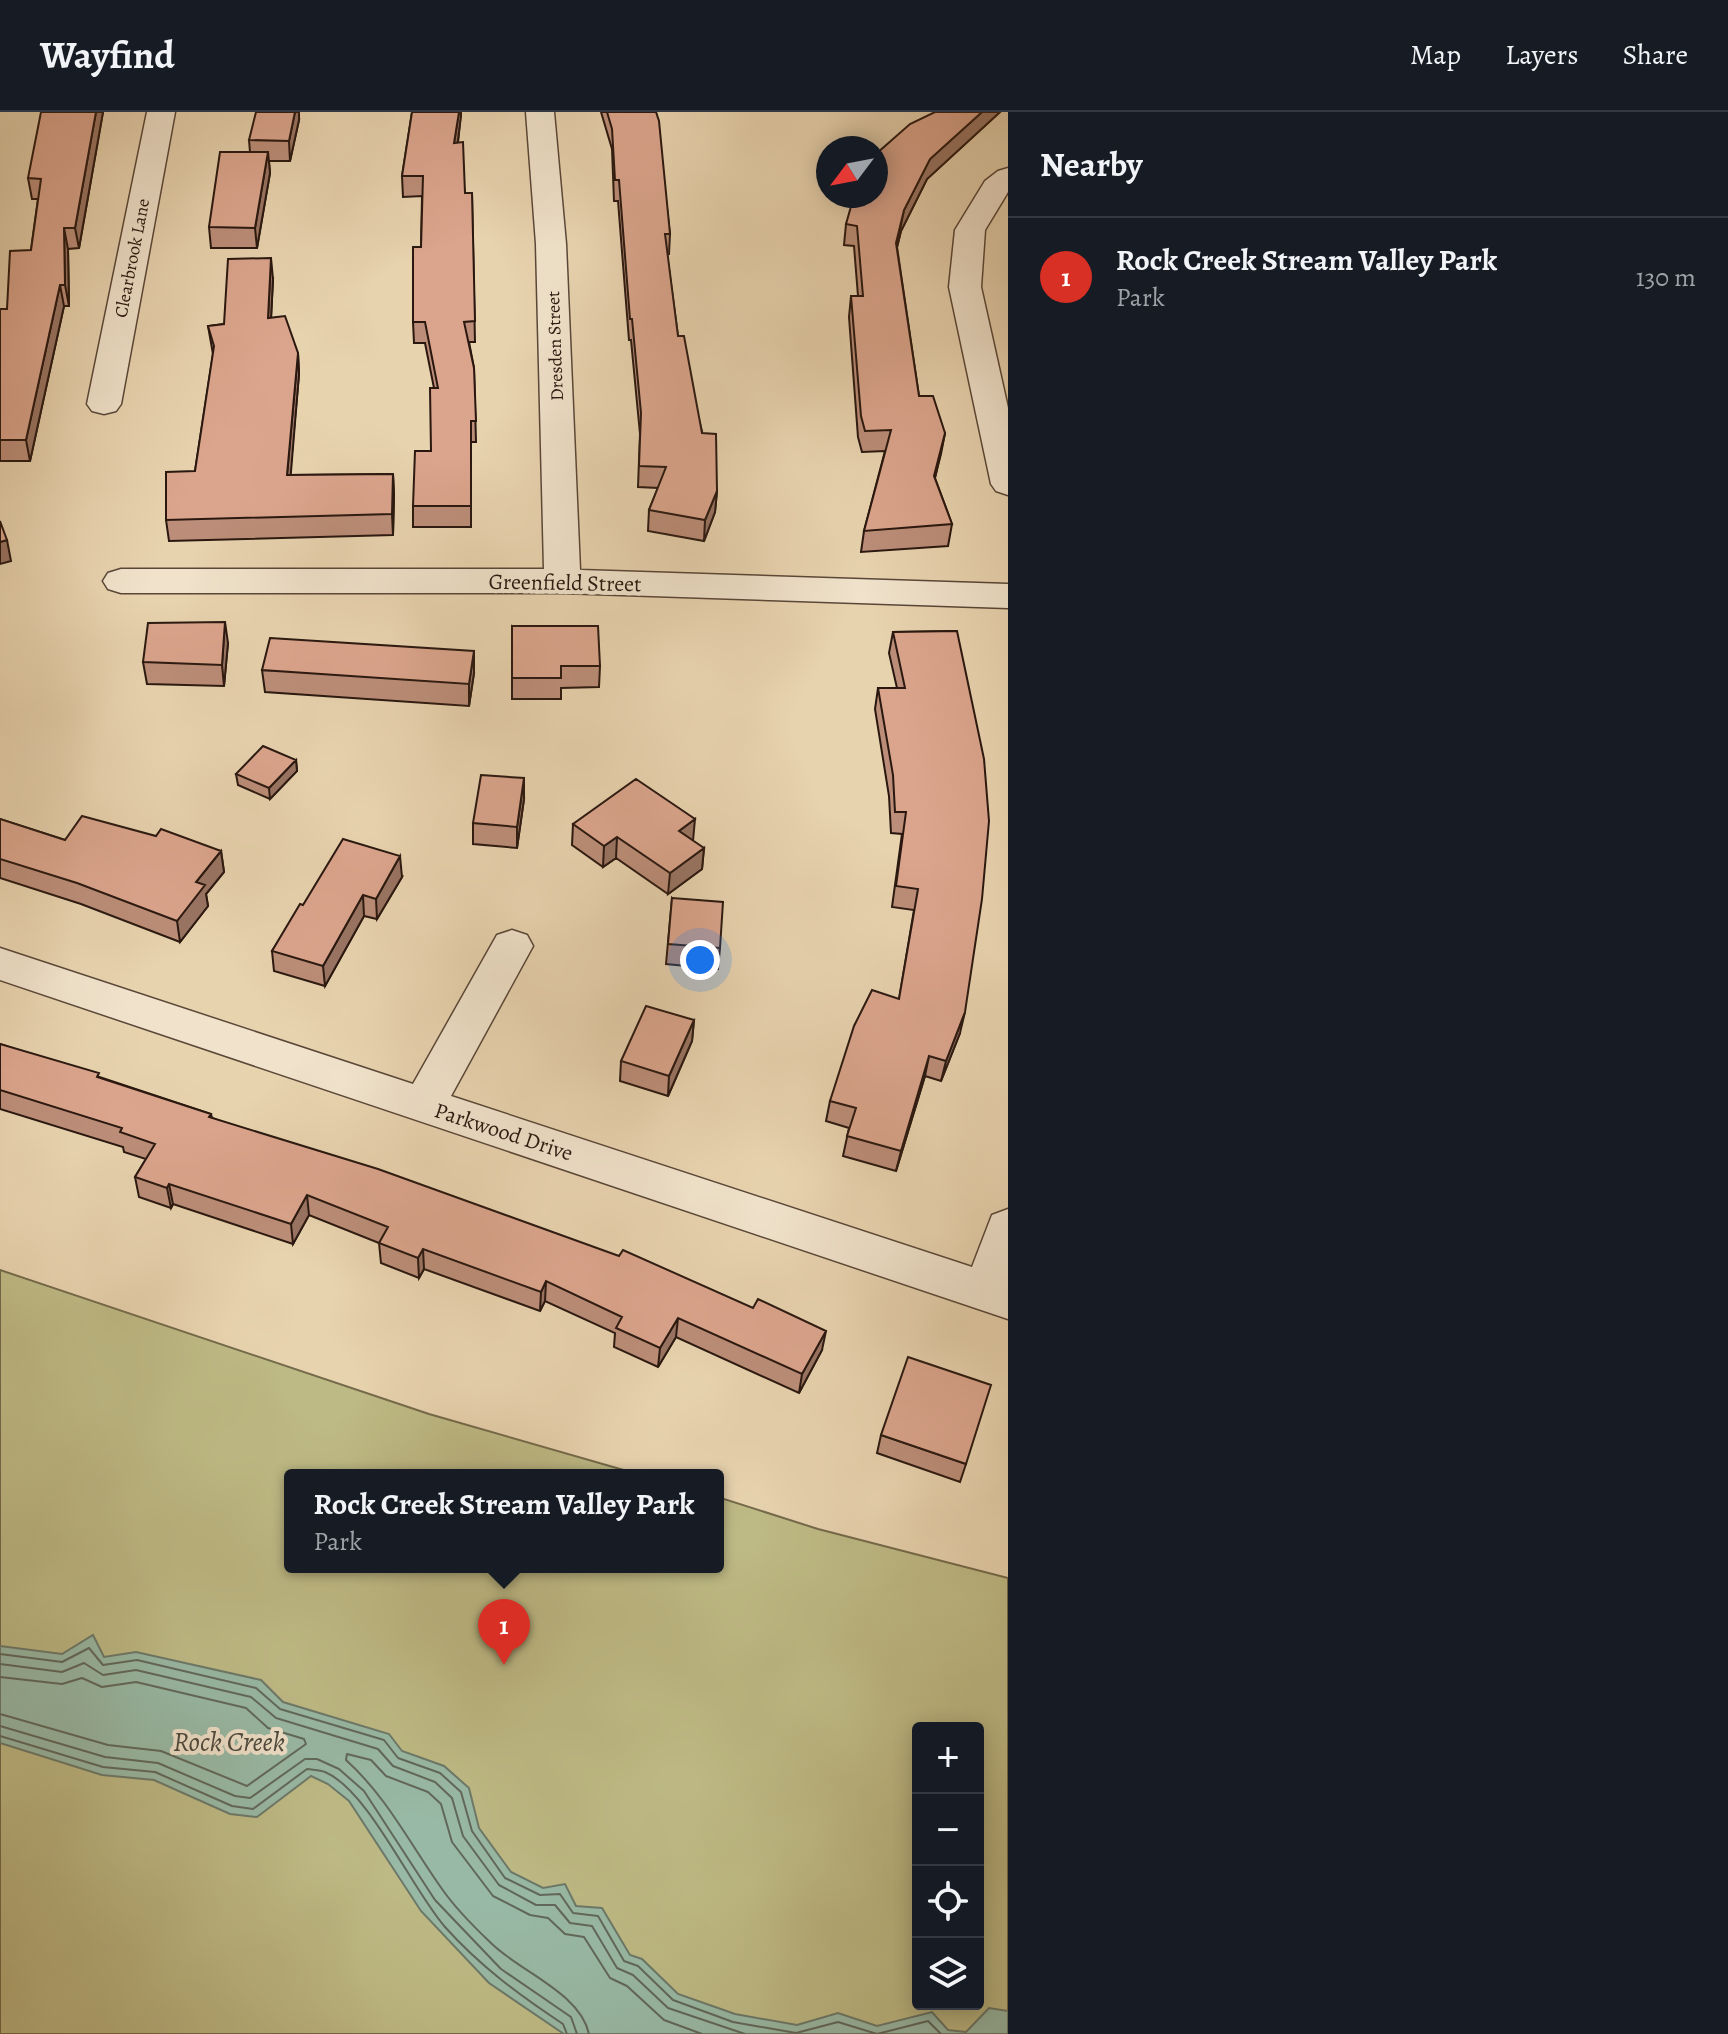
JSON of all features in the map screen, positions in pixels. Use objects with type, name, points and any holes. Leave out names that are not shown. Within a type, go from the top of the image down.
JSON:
[{"type":"street","name":"Clearbrook Lane","points":[[104,404],[161,112]]},
{"type":"street","name":"Dresden Street","points":[[540,112],[551,244],[562,581]]},
{"type":"street","points":[[1008,177],[996,187],[970,230],[965,287],[1008,484]]},
{"type":"street","name":"Greenfield Street","points":[[121,581],[562,581],[1008,596]]},
{"type":"street","points":[[424,1104],[512,946]]},
{"type":"street","name":"Parkwood Drive","points":[[0,964],[998,1296]]},
{"type":"street","points":[[998,1296],[1008,1228]]},
{"type":"shaded area","points":[[0,1270],[429,1414],[620,1469],[284,1469],[284,1573],[724,1573],[724,1499],[818,1529],[1008,1578],[1008,2034],[0,2034]]},
{"type":"water","name":"Rock Creek","points":[[93,1635],[104,1657],[136,1652],[261,1680],[283,1702],[389,1734],[402,1751],[444,1766],[469,1788],[479,1828],[511,1872],[543,1888],[565,1884],[576,1906],[602,1908],[630,1955],[642,1959],[678,1994],[735,2014],[797,2025],[838,2013],[877,2026],[932,2012],[948,2030],[966,2032],[989,2008],[1008,2011],[1008,2034],[564,2034],[489,1983],[421,1911],[349,1801],[328,1784],[311,1776],[257,1817],[230,1814],[154,1780],[102,1775],[0,1743],[0,1646],[62,1654]]},
{"type":"building","points":[[41,112],[96,112],[75,228],[64,228],[65,285],[60,285],[26,440],[0,440],[0,309],[7,309],[10,251],[31,250],[41,179],[28,178]]},
{"type":"building","points":[[256,112],[295,112],[289,141],[249,140]]},
{"type":"building","points":[[412,112],[459,112],[454,143],[463,142],[465,193],[472,193],[475,321],[464,322],[474,368],[476,421],[471,421],[471,506],[413,506],[415,451],[431,451],[430,388],[438,388],[425,322],[413,322],[413,247],[421,247],[423,176],[402,176]]},
{"type":"building","points":[[607,112],[656,112],[659,121],[670,234],[665,234],[678,336],[684,336],[702,433],[716,434],[717,491],[705,520],[649,510],[666,467],[639,466],[641,413],[619,180],[615,180],[612,129]]},
{"type":"building","points":[[935,112],[982,112],[930,159],[904,210],[896,243],[919,396],[933,396],[945,433],[934,476],[952,524],[864,531],[891,430],[865,431],[861,416],[851,296],[863,296],[857,226],[846,224],[851,208],[888,208],[888,143],[910,124]]},
{"type":"building","points":[[220,152],[268,152],[255,228],[209,227]]},
{"type":"building","points":[[271,258],[268,318],[285,316],[298,353],[287,475],[393,474],[392,514],[166,520],[166,472],[195,471],[214,346],[208,326],[224,324],[228,259]]},
{"type":"building","points":[[0,521],[7,540],[0,542]]},
{"type":"building","points":[[225,622],[222,665],[143,662],[148,623]]},
{"type":"building","points":[[512,626],[598,626],[600,666],[561,666],[561,678],[512,678]]},
{"type":"building","points":[[957,631],[984,759],[989,821],[982,899],[965,1012],[946,1061],[929,1056],[901,1151],[847,1136],[856,1108],[830,1101],[854,1026],[872,990],[899,999],[918,889],[896,886],[906,812],[895,812],[893,775],[878,688],[905,688],[893,632]]},
{"type":"building","points":[[270,638],[474,651],[469,684],[262,670]]},
{"type":"building","points":[[263,746],[296,760],[269,788],[236,774]]},
{"type":"building","points":[[481,775],[524,778],[517,827],[473,823]]},
{"type":"building","points":[[636,779],[695,819],[679,831],[704,848],[670,873],[617,837],[604,846],[573,824]]},
{"type":"building","points":[[82,816],[156,836],[161,829],[221,851],[196,882],[205,885],[177,921],[77,883],[0,859],[0,819],[65,840]]},
{"type":"building","points":[[343,839],[400,856],[376,899],[363,895],[323,966],[272,951],[300,904],[303,905]]},
{"type":"building","points":[[672,898],[723,902],[720,948],[668,944]]},
{"type":"building","points":[[646,1006],[694,1020],[669,1076],[621,1061]]},
{"type":"building","points":[[0,1044],[99,1073],[97,1077],[211,1114],[209,1117],[378,1169],[619,1256],[623,1250],[753,1308],[758,1299],[826,1331],[802,1374],[678,1318],[660,1348],[616,1328],[622,1317],[546,1281],[541,1292],[423,1249],[418,1258],[379,1243],[388,1227],[307,1195],[291,1224],[169,1184],[167,1188],[135,1177],[155,1144],[120,1132],[122,1128],[0,1090]]},
{"type":"building","points":[[908,1357],[991,1385],[966,1464],[881,1435]]},
{"type":"place","name":"Rock Creek Stream Valley Park","points":[[504,1665]]}]
